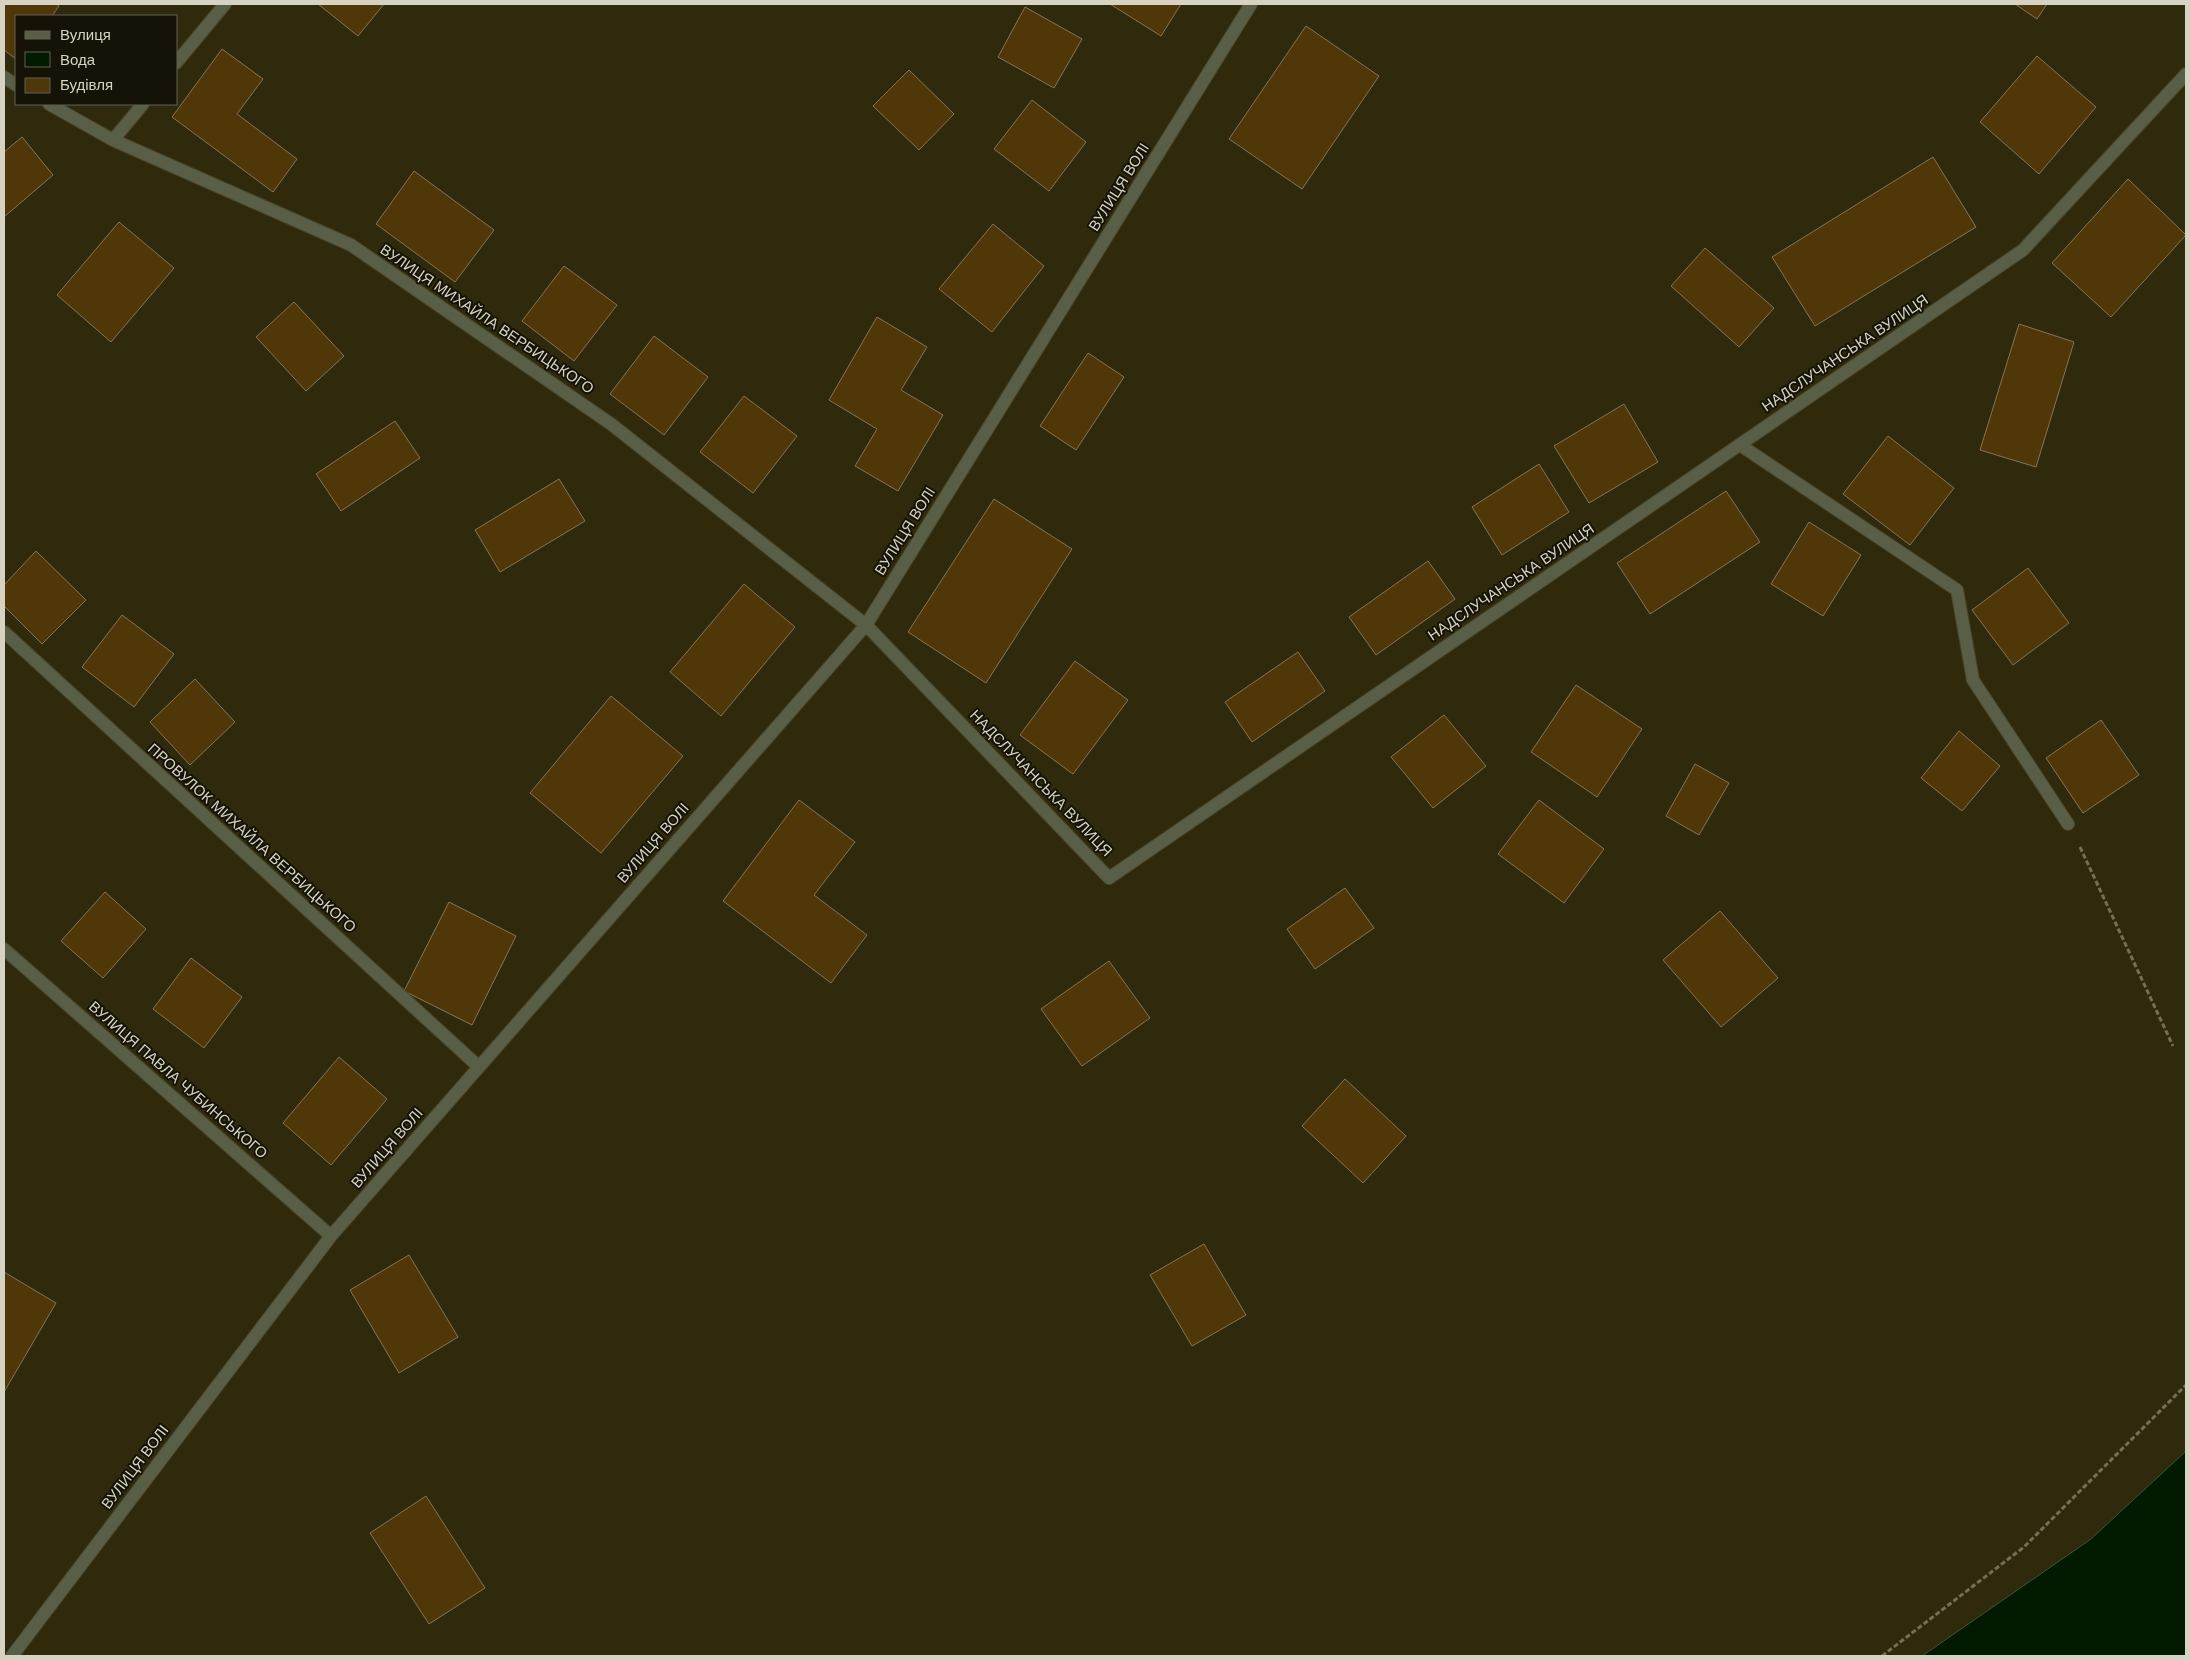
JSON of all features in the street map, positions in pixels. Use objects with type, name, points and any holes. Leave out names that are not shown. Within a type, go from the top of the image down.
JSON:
[{"type":"street","points":[[178,61],[225,4]]},
{"type":"street","name":"ВУЛИЦЯ ВОЛІ","points":[[12,1656],[331,1236],[866,625],[1251,4]]},
{"type":"street","name":"НАДСЛУЧАНСЬКА ВУЛИЦЯ","points":[[866,625],[1109,878],[2023,250],[2186,74]]},
{"type":"street","points":[[4,78],[15,84]]},
{"type":"street","name":"ВУЛИЦЯ МИХАЙЛА ВЕРБИЦЬКОГО","points":[[51,105],[113,140],[351,245],[611,424],[866,625]]},
{"type":"street","points":[[113,140],[142,105]]},
{"type":"street","points":[[1740,445],[1956,590],[1973,680],[2068,824]]},
{"type":"street","name":"ПРОВУЛОК МИХАЙЛА ВЕРБИЦЬКОГО","points":[[4,632],[478,1068]]},
{"type":"street","name":"ВУЛИЦЯ ПАВЛА ЧУБИНСЬКОГО","points":[[4,949],[331,1236]]},
{"type":"path","points":[[2068,824],[2173,1046]]},
{"type":"path","points":[[1882,1656],[2024,1547],[2186,1385]]},
{"type":"water","points":[[2186,1451],[2186,1656],[1922,1656],[2091,1539]]},
{"type":"building","points":[[4,4],[56,4],[59,6],[53,15],[15,15],[15,58],[4,50]]},
{"type":"building","points":[[318,4],[384,4],[358,36]]},
{"type":"building","points":[[1110,4],[1181,4],[1161,36]]},
{"type":"building","points":[[2015,4],[2047,4],[2037,19]]},
{"type":"building","points":[[1025,7],[1082,39],[1054,88],[998,57]]},
{"type":"building","points":[[1306,26],[1379,76],[1302,189],[1229,139]]},
{"type":"building","points":[[222,49],[263,79],[237,114],[297,159],[273,192],[172,117]]},
{"type":"building","points":[[2037,56],[2096,107],[2039,174],[1980,122]]},
{"type":"building","points":[[909,70],[954,114],[919,150],[873,106]]},
{"type":"building","points":[[1032,100],[1086,142],[1049,191],[994,149]]},
{"type":"building","points":[[22,137],[53,175],[4,217],[4,152]]},
{"type":"building","points":[[1933,157],[1976,227],[1815,326],[1772,257]]},
{"type":"building","points":[[414,171],[494,230],[455,282],[376,224]]},
{"type":"building","points":[[2128,179],[2186,235],[2111,317],[2052,263]]},
{"type":"building","points":[[119,222],[174,268],[111,342],[57,295]]},
{"type":"building","points":[[993,224],[1044,266],[992,332],[939,289]]},
{"type":"building","points":[[1705,248],[1774,308],[1739,347],[1671,286]]},
{"type":"building","points":[[564,266],[617,305],[574,361],[522,321]]},
{"type":"building","points":[[294,302],[344,356],[306,391],[256,337]]},
{"type":"building","points":[[877,317],[927,347],[901,390],[943,415],[898,491],[855,466],[877,429],[829,400]]},
{"type":"building","points":[[2019,324],[2074,342],[2036,467],[1980,450]]},
{"type":"building","points":[[654,336],[708,377],[664,435],[610,394]]},
{"type":"building","points":[[1088,353],[1124,377],[1076,450],[1040,426]]},
{"type":"building","points":[[744,396],[797,436],[753,493],[700,452]]},
{"type":"building","points":[[1624,404],[1658,462],[1589,503],[1554,446]]},
{"type":"building","points":[[395,421],[420,458],[341,511],[316,474]]},
{"type":"building","points":[[1888,436],[1954,488],[1910,545],[1843,494]]},
{"type":"building","points":[[1539,464],[1569,512],[1502,555],[1472,507]]},
{"type":"building","points":[[559,479],[585,521],[500,572],[475,530]]},
{"type":"building","points":[[1726,491],[1760,542],[1650,614],[1617,563]]},
{"type":"building","points":[[994,499],[1072,549],[986,683],[908,632]]},
{"type":"building","points":[[1809,522],[1861,555],[1823,616],[1771,584]]},
{"type":"building","points":[[36,551],[86,600],[42,644],[4,606],[4,585]]},
{"type":"building","points":[[1428,561],[1455,599],[1376,655],[1349,617]]},
{"type":"building","points":[[2028,568],[2069,623],[2013,665],[1972,610]]},
{"type":"building","points":[[744,584],[795,627],[721,716],[670,672]]},
{"type":"building","points":[[122,615],[174,654],[134,707],[82,667]]},
{"type":"building","points":[[1298,652],[1325,691],[1252,742],[1225,702]]},
{"type":"building","points":[[1075,661],[1128,700],[1073,774],[1020,735]]},
{"type":"building","points":[[195,679],[235,722],[190,765],[150,722]]},
{"type":"building","points":[[1576,685],[1642,729],[1597,797],[1531,752]]},
{"type":"building","points":[[611,696],[683,756],[601,853],[530,793]]},
{"type":"building","points":[[1444,715],[1486,766],[1433,808],[1391,757]]},
{"type":"building","points":[[2101,720],[2139,775],[2083,813],[2046,758]]},
{"type":"building","points":[[1959,731],[2000,766],[1962,811],[1921,778]]},
{"type":"building","points":[[1695,764],[1729,783],[1699,835],[1666,816]]},
{"type":"building","points":[[799,800],[855,842],[814,895],[867,935],[831,983],[723,901]]},
{"type":"building","points":[[1539,800],[1604,849],[1564,903],[1498,854]]},
{"type":"building","points":[[1345,888],[1374,928],[1315,969],[1287,929]]},
{"type":"building","points":[[105,892],[146,929],[103,978],[61,941]]},
{"type":"building","points":[[449,902],[516,936],[472,1025],[404,991]]},
{"type":"building","points":[[1720,911],[1778,978],[1721,1027],[1663,960]]},
{"type":"building","points":[[191,958],[242,997],[204,1048],[153,1009]]},
{"type":"building","points":[[1109,961],[1150,1018],[1082,1066],[1041,1009]]},
{"type":"building","points":[[339,1057],[387,1099],[331,1165],[283,1123]]},
{"type":"building","points":[[1345,1079],[1406,1136],[1363,1183],[1302,1126]]},
{"type":"building","points":[[1204,1244],[1246,1315],[1192,1346],[1150,1275]]},
{"type":"building","points":[[409,1255],[458,1337],[399,1373],[350,1290]]},
{"type":"building","points":[[4,1272],[56,1303],[4,1392]]},
{"type":"building","points":[[426,1496],[485,1588],[429,1624],[370,1533]]}]
